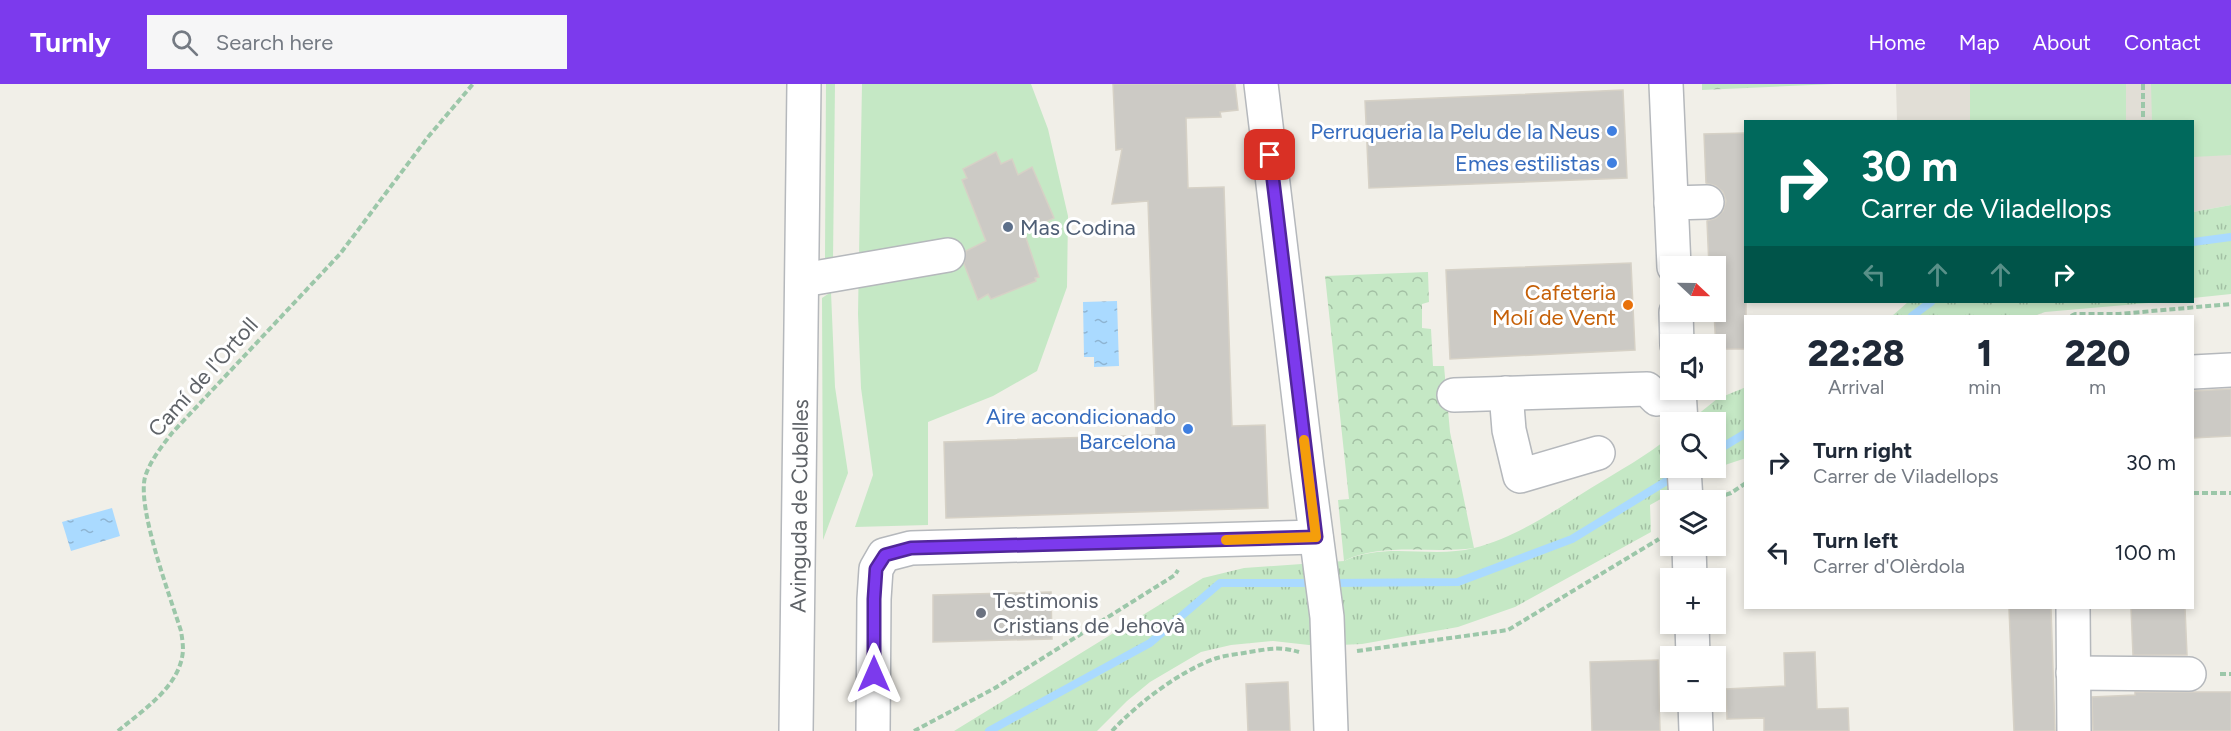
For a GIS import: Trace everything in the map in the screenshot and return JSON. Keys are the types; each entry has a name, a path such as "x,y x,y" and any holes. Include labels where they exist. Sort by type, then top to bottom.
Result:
{"street":[{"name":"Avinguda de Cubelles","path":"796,731 804,84"},
{"path":"1261,84 1318,549 1328,650 1331,731"},
{"path":"1666,84 1673,256"},
{"path":"1671,203 1707,202"},
{"path":"802,280 948,255"},
{"path":"2194,372 2231,370"},
{"path":"1454,395 1647,389 1657,399 1679,404"},
{"path":"1506,393 1509,430 1520,476 1598,453"},
{"path":"873,731 876,569 885,555 911,548 1318,549"},
{"path":"2073,609 2074,731"},
{"path":"2073,673 2189,674"},
{"path":"1695,712 1696,731"}],"path":[{"name":"Camí de l'Ortoll","path":"118,731 169,685 179,669 183,650 181,631 147,518 143,496 146,476 156,455 172,433 340,254 428,137 473,84"},
{"path":"2143,84 2143,120"},
{"path":"2073,315 2119,314 2231,304"},
{"path":"1726,495 1744,484"},
{"path":"2194,493 2231,493"},
{"path":"1112,731 1165,686 1219,657 1282,647 1328,650 1508,630 1660,549"},
{"path":"914,731 995,688 1155,588 1175,575 1181,564"}],"shaded area":[{"path":"1896,84 2231,84 2231,205 2194,212 2194,120 1897,120"}],"green space":[{"path":"826,84 835,84 833,261 825,258"},
{"path":"862,84 1031,84 1048,129 1068,216 1067,287 1037,371 993,396 928,422 928,525 855,527 873,475 861,388 858,314"},
{"path":"1702,84 1834,84 1702,90"},
{"path":"1970,84 2126,84 2126,120 1970,120"},
{"path":"2151,84 2231,84 2231,155 2194,157 2194,120 2152,120"},
{"path":"2231,205 2231,294 2194,298 2194,212"},
{"path":"1428,272 1429,302 1422,304 1422,328 1431,329 1433,366 1444,366 1450,432 1474,548 1391,550 1359,555 1344,561 1338,500 1349,499 1325,276"},
{"path":"831,292 835,387 848,473 823,540 822,298"},
{"path":"1907,303 2148,303 2045,312 2037,315 1893,315"},
{"path":"1744,388 1744,459 1726,465 1726,412 1701,412 1716,400 1726,400 1726,395"},
{"path":"1660,444 1660,478 1698,478 1677,490 1660,490 1660,499 1650,505 1651,532 1515,607 1458,627 1362,644 1318,646 1273,641 1231,645 1201,652 1150,682 1097,731 954,731 1203,578 1244,568 1344,561 1376,552 1441,552 1474,548 1520,530"}],"water":[{"path":"1117,301 1119,366 1094,367 1094,357 1084,357 1083,302"},
{"path":"112,508 120,536 71,551 62,522"}],"building":[{"path":"1113,84 1235,84 1238,110 1220,112 1221,117 1186,118 1188,188 1224,187 1232,426 1265,425 1268,508 946,518 944,442 1156,435 1148,201 1112,204 1122,149 1116,150"},
{"path":"1623,90 1627,178 1369,188 1365,101"},
{"path":"1744,133 1744,303 1746,303 1746,315 1744,315 1744,349 1726,349 1726,334 1715,334 1715,322 1726,322 1726,256 1709,256 1707,221 1716,218 1723,211 1726,201 1723,192 1716,186 1706,183 1704,134"},
{"name":"Mas Codina","path":"996,152 1001,164 1012,159 1018,175 1032,167 1054,218 1024,232 1039,277 1035,278 1036,281 991,299 988,294 978,300 964,264 966,251 986,241 962,180 967,178 963,169"},
{"path":"1631,263 1635,350 1450,359 1446,270"},
{"path":"2231,389 2231,436 2194,438 2194,391"},
{"name":"Testimonis Cristians de Jehovà","path":"1051,592 1052,639 933,642 933,595"},
{"path":"2009,609 2051,609 2055,731 2014,731"},
{"path":"2131,609 2185,609 2187,655 2133,655"},
{"path":"1815,652 1817,709 1848,708 1849,731 1764,731 1764,718 1727,719 1726,689 1785,686 1784,653"},
{"path":"1658,660 1660,731 1592,731 1590,662"},
{"path":"1288,682 1290,731 1248,731 1246,684"},
{"path":"2135,692 2231,692 2231,731 2093,731 2092,697 2135,695"}],"waterway":[{"path":"2194,242 2231,237"},
{"path":"1913,315 1930,303"},
{"path":"1726,445 1744,434"},
{"path":"1330,583 1458,582 1572,539 1671,478"},
{"path":"989,731 1150,643 1220,583 1317,583"}],"slow traffic":[{"path":"1226,540 1316,537 1304,440"}],"place":[{"name":"Perruqueria la Pelu de la Neus","path":"1612,131"},
{"name":"Emes estilistas","path":"1612,163"},
{"name":"Mas Codina","path":"1008,227"},
{"name":"Cafeteria Molí de Vent","path":"1628,305"},
{"name":"Aire acondicionado Barcelona","path":"1188,429"},
{"name":"Testimonis Cristians de Jehovà","path":"981,613"}],"route":[{"path":"874,674 876,569 885,555 911,548 1316,537 1270,155"}]}
